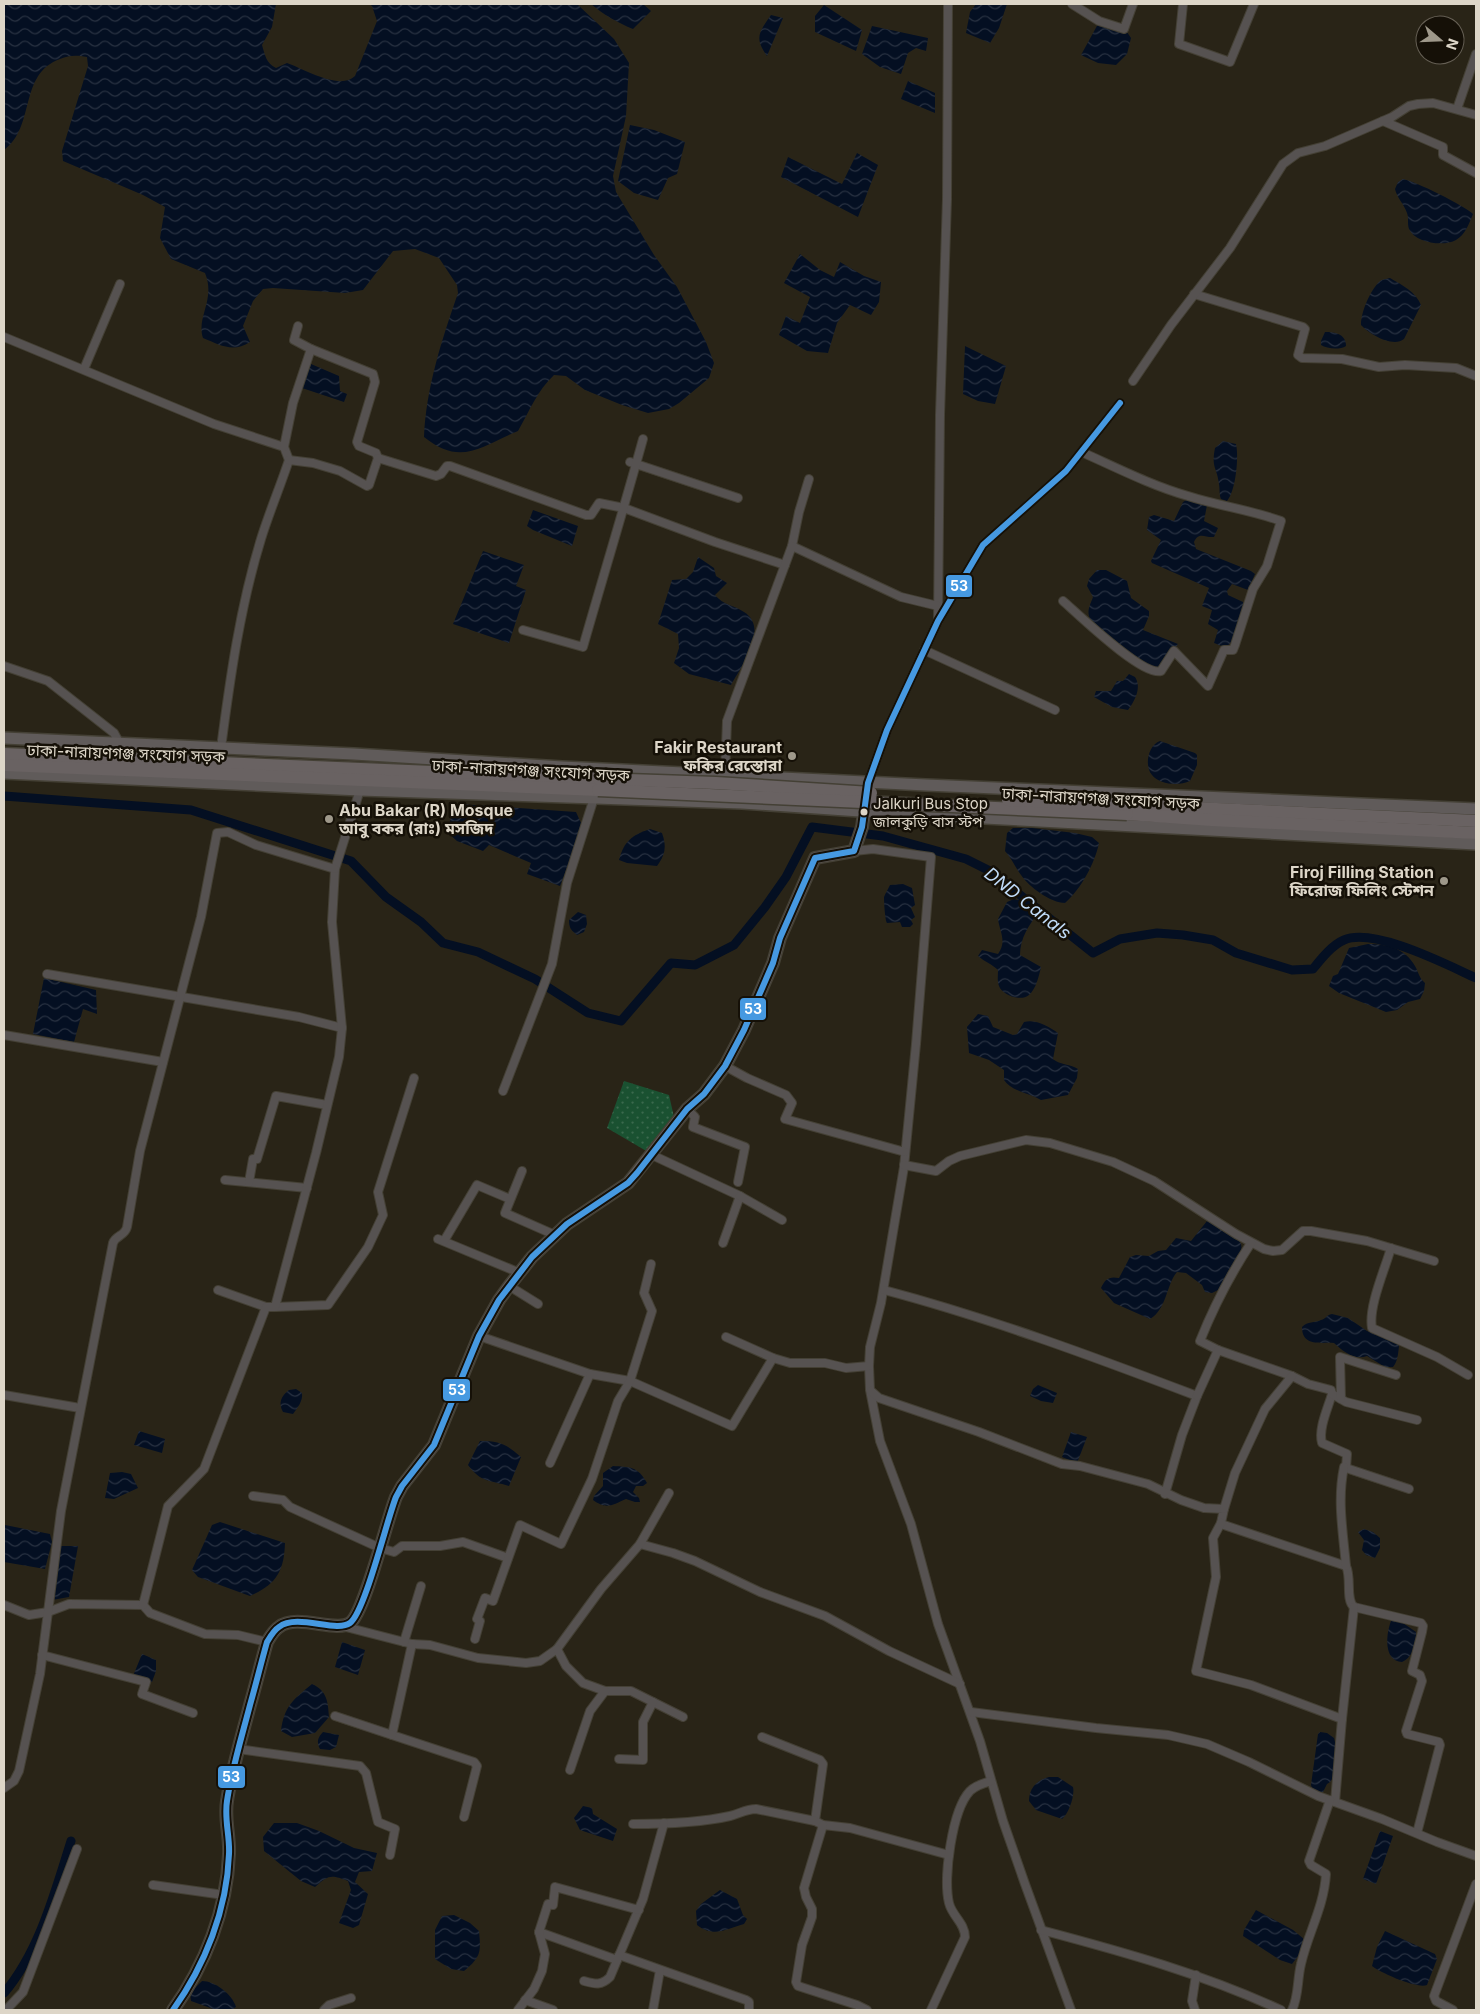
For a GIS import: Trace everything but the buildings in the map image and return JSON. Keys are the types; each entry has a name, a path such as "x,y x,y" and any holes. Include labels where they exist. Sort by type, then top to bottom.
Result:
{"main road":[{"name":"ঢাকা-নারায়ণগঞ্জ সংযোগ সড়ক","path":"4,754 120,758 561,782 597,789 1163,811 1389,834 1476,833"},
{"name":"ঢাকা-নারায়ণগঞ্জ সংযোগ সড়ক","path":"4,764 561,782"},
{"name":"ঢাকা-নারায়ণগঞ্জ সংযোগ সড়ক","path":"1163,811 1384,811 1476,821"}],"street":[{"path":"938,621 940,425 947,199 948,4"},
{"path":"1072,4 1098,22 1124,29 1132,4"},
{"path":"1183,4 1178,44 1230,62 1254,4"},
{"path":"1457,109 1476,54"},
{"path":"1133,381 1194,294 1230,248 1283,164 1298,153 1325,146 1383,121 1409,106 1433,103 1476,115"},
{"path":"1383,121 1444,146 1444,155 1476,173"},
{"path":"84,369 120,284"},
{"path":"1194,294 1303,326 1305,329 1298,355 1302,358 1342,359 1379,367 1447,367 1456,368 1476,376"},
{"path":"289,460 313,463 340,470 368,486 378,458 376,453 359,446 357,442 375,382 373,374 311,350 294,340 298,326"},
{"path":"4,336 214,424 284,447"},
{"path":"221,748 230,679 250,582 261,540 289,460 284,447 292,403 311,350"},
{"path":"855,847 862,827 868,782 887,730 938,621 983,545 1066,470 1120,403"},
{"path":"524,630 583,647 614,536 624,508 634,463 643,438"},
{"path":"1063,601 1119,651 1154,672 1162,671 1174,651 1208,686 1224,650 1233,650 1253,589 1267,566 1281,521 1258,512 1174,492 1086,454"},
{"path":"378,458 436,476 441,474 447,466 450,466 586,516 591,515 599,503 624,508 715,542 785,565"},
{"path":"634,463 738,498"},
{"path":"725,775 727,721 792,546 799,512 809,479"},
{"path":"792,546 901,597 938,606"},
{"path":"924,650 1055,710"},
{"path":"4,666 48,681 114,733 120,744 120,758"},
{"path":"4,738 354,754 561,782"},
{"path":"4,772 360,790 725,775 868,782 1163,811"},
{"path":"503,1091 552,964 567,883 597,789 742,803 865,811 1163,811"},
{"path":"275,1307 328,1105 338,1057 342,1028 332,922 336,869 342,843 360,790"},
{"path":"1384,811 1476,809"},
{"path":"4,1788 14,1781 19,1771 42,1656 61,1511 114,1238 125,1233 128,1226 140,1151 201,916 217,833 228,832 256,845 336,869"},
{"path":"1389,834 1476,844"},
{"path":"340,1626 350,1624 354,1618 380,1548 396,1497 402,1486 434,1445 479,1336 498,1300 532,1257 567,1224 628,1182 652,1155 687,1109 704,1094 725,1066 744,1030 773,963 780,938 815,858 855,847 932,857 904,1165 884,1290 870,1348 868,1366 870,1390 880,1441 911,1524 938,1624 971,1712 991,1781 1041,1930 1071,2010"},
{"path":"47,974 299,1017 342,1028"},
{"path":"4,1035 163,1062"},
{"path":"725,1066 786,1095 792,1103 786,1119 905,1152"},
{"path":"218,1290 266,1307 328,1305 368,1247 383,1215 378,1192 414,1078"},
{"path":"249,1182 253,1159 257,1159 276,1096 328,1105"},
{"path":"687,1109 695,1117 693,1126 745,1147 738,1182"},
{"path":"904,1165 936,1171 960,1156 1026,1140 1050,1143 1113,1162 1154,1181 1251,1243 1273,1251 1282,1250 1303,1231 1311,1231 1391,1248 1434,1261"},
{"path":"652,1155 740,1196 782,1220"},
{"path":"522,1171 505,1213 555,1235"},
{"path":"225,1180 307,1188"},
{"path":"510,1199 477,1185 441,1240 520,1273"},
{"path":"723,1243 740,1196"},
{"path":"1251,1243 1230,1276 1200,1341 1218,1350 1292,1376 1308,1384 1332,1390 1332,1394 1346,1402 1417,1420"},
{"path":"1391,1248 1374,1303 1371,1321 1372,1328 1437,1357 1468,1375"},
{"path":"474,1639 480,1621 477,1619 485,1598 493,1601 520,1525 561,1544 592,1479 618,1402 630,1381 652,1311 644,1292 651,1264"},
{"path":"509,1286 538,1304"},
{"path":"884,1290 955,1310 1197,1396"},
{"path":"143,1605 168,1506 204,1469 266,1307"},
{"path":"479,1336 590,1374 630,1381 732,1426 773,1358"},
{"path":"726,1337 773,1358 790,1363 825,1363 846,1368 868,1366"},
{"path":"1165,1494 1182,1435 1218,1350"},
{"path":"1341,1399 1340,1357 1396,1375"},
{"path":"550,1463 590,1374"},
{"path":"1292,1376 1265,1409 1235,1473 1221,1523 1214,1538 1216,1577 1196,1671 1250,1685 1342,1720"},
{"path":"870,1390 878,1398 979,1432 1062,1464 1080,1466 1110,1475 1119,1475 1148,1484 1165,1494 1204,1508 1224,1509"},
{"path":"1292,2010 1296,2000 1301,1965 1314,1929 1324,1890 1326,1874 1311,1865 1309,1861 1332,1801 1354,1607 1349,1600 1349,1574 1346,1566 1340,1506 1341,1481 1348,1459 1347,1454 1322,1443 1320,1438 1332,1394"},
{"path":"4,1395 80,1408"},
{"path":"1344,1467 1409,1489"},
{"path":"173,2010 202,1961 220,1916 229,1856 226,1808 238,1749 267,1642 277,1628 284,1624 305,1622 340,1626 478,1658 526,1663 540,1661 557,1649 601,1589 640,1544 669,1493"},
{"path":"253,1496 283,1500 290,1506 380,1548 394,1552 402,1546 440,1546 463,1542 508,1558"},
{"path":"1221,1523 1346,1566"},
{"path":"640,1544 680,1556 778,1600 825,1616 889,1651 960,1684"},
{"path":"392,1735 408,1643 421,1586"},
{"path":"4,1605 29,1615 48,1612 69,1604 143,1605 150,1613 205,1634 238,1635 267,1642"},
{"path":"1354,1607 1403,1618 1421,1623 1423,1626 1412,1666 1412,1671 1420,1676 1422,1681 1406,1731 1407,1734 1439,1742 1440,1745 1417,1833"},
{"path":"557,1649 566,1666 583,1683 605,1691 631,1691 683,1717"},
{"path":"42,1656 146,1682 142,1694 193,1713"},
{"path":"570,1770 590,1711 605,1691"},
{"path":"619,1759 643,1760 642,1722 653,1702"},
{"path":"971,1712 1096,1728 1168,1734 1193,1740 1234,1755 1305,1790 1476,1856"},
{"path":"335,1716 474,1762 477,1766 464,1817"},
{"path":"762,1737 820,1760 824,1764 815,1821"},
{"path":"238,1749 360,1766 366,1773 378,1822 395,1829 390,1855"},
{"path":"931,2010 964,1937 964,1928 950,1905 947,1889 949,1855 954,1827 970,1791 980,1784 991,1781"},
{"path":"633,1824 664,1823 730,1816 748,1809 756,1809 815,1821 823,1825 850,1828 949,1855"},
{"path":"584,1981 598,1984 604,1983 610,1976 639,1910 653,1871 664,1823"},
{"path":"823,1825 804,1888 812,1909 812,1917 802,1945 796,1982 798,1986 857,2004 867,2010"},
{"path":"6,2010 23,1992 77,1848"},
{"path":"1452,2010 1436,2001 1434,1996 1476,1884"},
{"path":"153,1885 224,1895"},
{"path":"518,2010 534,1989 542,1970 545,1954 539,1932 548,1904 553,1905 555,1887 639,1910"},
{"path":"1041,1930 1104,1946 1196,1975 1281,2010"},
{"path":"539,1932 660,1970 746,2000 749,2002 750,2010"},
{"path":"653,2010 660,1970"},
{"path":"1195,2010 1192,2001 1196,1975"},
{"path":"324,2010 329,2005 351,1998"},
{"path":"525,2000 553,2010"}],"green space":[{"path":"624,1081 669,1095 674,1117 648,1152 607,1128"}],"water":[{"path":"4,4 276,4 272,27 262,45 270,64 276,68 287,63 322,77 340,81 348,80 355,76 377,21 372,6 369,4 577,4 614,39 629,63 626,116 613,176 616,192 654,255 677,287 706,342 714,363 709,378 669,409 648,413 585,390 566,376 554,375 538,394 518,431 471,451 449,451 437,446 424,437 425,419 431,382 458,293 457,285 439,258 415,249 393,251 363,290 345,293 263,289 253,301 243,326 250,342 244,345 227,347 203,338 202,323 207,300 208,283 205,273 171,259 160,238 165,207 143,195 63,161 62,151 88,66 87,57 76,56 60,59 47,66 38,76 32,88 20,128 14,140 4,150"},
{"path":"591,4 643,4 651,11 633,29 611,18"},
{"path":"976,4 1007,4 999,28 990,43 966,33 970,12"},
{"path":"824,5 862,30 856,51 815,32 815,16"},
{"path":"771,15 783,18 767,56 759,40 763,26"},
{"path":"1098,24 1125,29 1131,38 1127,54 1116,65 1098,63 1081,55"},
{"path":"872,26 928,38 926,51 916,48 908,53 901,74 880,67 862,54"},
{"path":"908,81 935,93 935,113 901,99"},
{"path":"630,125 654,130 685,142 677,174 668,178 658,200 634,193 618,181"},
{"path":"857,153 878,165 858,217 781,177 788,157 842,184"},
{"path":"1403,179 1440,194 1473,214 1462,235 1451,242 1437,243 1417,238 1412,234 1408,227 1407,213 1395,189 1398,182"},
{"path":"800,254 820,270 834,277 840,262 864,276 881,282 879,302 871,315 850,305 837,323 828,353 807,351 779,335 786,316 800,323 810,297 784,283"},
{"path":"1390,278 1404,286 1419,300 1421,305 1404,339 1394,342 1381,339 1361,325 1364,308 1372,291 1380,281"},
{"path":"1325,332 1336,333 1342,336 1346,346 1334,348 1321,345"},
{"path":"965,346 1006,366 995,404 978,401 963,394"},
{"path":"311,364 339,376 340,391 347,394 344,402 302,388"},
{"path":"1223,441 1236,444 1237,449 1235,482 1227,501 1220,497 1214,460 1215,448"},
{"path":"1188,499 1207,505 1204,521 1218,528 1214,537 1198,537 1194,542 1196,549 1255,574 1248,590 1232,584 1227,591 1228,595 1243,602 1245,605 1235,635 1226,646 1214,643 1218,630 1208,624 1212,610 1202,606 1209,588 1151,561 1161,540 1147,530 1149,517 1154,515 1174,521 1183,502"},
{"path":"533,510 578,526 572,546 527,526"},
{"path":"483,551 524,565 516,586 526,590 509,643 453,624"},
{"path":"698,557 714,568 716,576 727,583 715,595 721,601 744,612 751,619 754,628 751,648 731,685 689,674 674,663 679,648 678,634 658,624 672,580 686,579 693,572"},
{"path":"1097,570 1106,570 1127,581 1131,598 1149,611 1149,616 1143,630 1178,644 1160,670 1120,648 1109,640 1093,623 1088,611 1093,597 1087,586 1089,579"},
{"path":"1129,674 1135,677 1138,689 1128,710 1112,707 1094,697 1096,691 1111,691 1117,681 1123,681"},
{"path":"1160,741 1197,755 1197,765 1190,781 1181,784 1170,784 1160,781 1152,775 1148,766 1148,756 1156,743"},
{"path":"459,804 576,812 581,823 574,849 560,886 527,874 531,863 489,845 483,851 457,841 447,832 452,814"},
{"path":"1013,828 1032,828 1075,833 1092,837 1099,843 1086,875 1076,891 1065,903 1041,894 1019,872 1005,851 1007,833"},
{"path":"650,829 662,833 665,847 662,858 657,866 627,863 619,860 626,843 634,836"},
{"path":"903,884 912,888 915,905 911,908 915,917 911,920 913,924 910,927 902,927 900,922 887,923 886,918 884,897 890,885"},
{"path":"1014,899 1023,901 1039,912 1023,937 1020,955 1041,967 1034,989 1029,995 1021,998 1004,992 998,984 998,970 978,956 982,950 998,954 1002,945 1002,937 998,919 1007,902"},
{"path":"578,912 586,915 587,924 584,932 577,935 571,929 569,920"},
{"path":"1368,944 1395,948 1411,960 1425,983 1420,999 1408,1002 1397,1010 1386,1012 1339,993 1329,986 1333,976 1338,974 1349,948"},
{"path":"44,978 96,990 97,1014 83,1009 74,1042 33,1034"},
{"path":"978,1014 988,1016 993,1027 1013,1035 1017,1034 1024,1022 1028,1021 1042,1024 1058,1033 1053,1059 1078,1069 1077,1078 1068,1095 1041,1100 1021,1092 1007,1084 1004,1080 1004,1070 989,1060 969,1053 967,1027"},
{"path":"1207,1221 1231,1234 1241,1244 1240,1255 1218,1290 1212,1293 1205,1292 1202,1285 1186,1273 1177,1272 1173,1277 1160,1309 1150,1319 1114,1303 1101,1288 1108,1279 1113,1277 1119,1278 1130,1257 1136,1255 1149,1256 1158,1251 1166,1250 1176,1238 1191,1241"},
{"path":"1332,1314 1348,1318 1367,1331 1397,1343 1399,1346 1398,1355 1393,1367 1385,1367 1367,1356 1353,1356 1334,1343 1318,1343 1305,1338 1302,1327 1304,1325"},
{"path":"1038,1385 1057,1393 1053,1403 1041,1401 1030,1396 1033,1389"},
{"path":"296,1389 302,1393 300,1404 293,1414 283,1412 281,1406 282,1397 289,1390"},
{"path":"139,1431 165,1439 162,1453 134,1445"},
{"path":"1071,1432 1087,1437 1077,1463 1062,1457"},
{"path":"480,1441 502,1444 521,1457 509,1486 482,1478 468,1465"},
{"path":"613,1466 633,1468 644,1477 647,1483 643,1486 636,1486 633,1492 640,1502 626,1499 606,1506 593,1500 594,1496 603,1486 603,1473"},
{"path":"122,1472 131,1474 138,1488 114,1499 105,1498 110,1473"},
{"path":"220,1522 285,1543 283,1562 277,1576 266,1587 250,1596 198,1577 192,1570 212,1525"},
{"path":"5,1525 50,1534 52,1542 45,1569 4,1562"},
{"path":"1364,1529 1373,1532 1380,1538 1380,1548 1375,1558 1366,1555 1362,1550 1364,1540 1358,1532"},
{"path":"60,1546 78,1546 69,1597 52,1600"},
{"path":"1393,1620 1403,1623 1416,1632 1413,1650 1409,1657 1402,1662 1392,1657 1389,1652 1387,1639 1389,1626"},
{"path":"342,1642 365,1650 358,1675 335,1667"},
{"path":"142,1654 156,1660 156,1671 152,1682 133,1676"},
{"path":"312,1684 324,1693 329,1717 315,1733 292,1737 281,1731 282,1722 287,1709"},
{"path":"323,1732 339,1735 336,1747 330,1750 320,1749 318,1740"},
{"path":"1320,1732 1327,1733 1334,1738 1336,1756 1334,1776 1323,1792 1317,1792 1311,1785 1318,1734"},
{"path":"1049,1777 1058,1777 1073,1787 1071,1804 1062,1819 1036,1810 1029,1801 1030,1792 1034,1785"},
{"path":"583,1806 592,1808 593,1814 617,1829 613,1841 580,1830 574,1818"},
{"path":"274,1823 297,1823 319,1831 354,1848 377,1853 372,1871 359,1872 355,1882 368,1894 359,1925 353,1928 339,1923 351,1890 348,1881 338,1877 330,1877 315,1887 301,1881 264,1851 263,1837"},
{"path":"1380,1831 1393,1836 1376,1884 1363,1879"},
{"path":"720,1890 737,1899 743,1915 747,1919 744,1924 726,1930 715,1932 703,1929 697,1925 696,1911 701,1904"},
{"path":"1256,1910 1293,1930 1304,1939 1299,1955 1292,1964 1280,1960 1243,1936 1244,1930"},
{"path":"454,1915 470,1923 479,1931 479,1954 474,1962 464,1971 451,1969 435,1959 435,1930 442,1916"},
{"path":"1385,1931 1435,1954 1437,1959 1427,1985 1422,1986 1408,1983 1372,1966 1377,1947"},
{"path":"202,1981 212,1983 222,1989 231,1997 236,2007 232,2010 216,2010 191,2001 190,1993"}],"waterway":[{"name":"DND Canals","path":"4,796 191,810 351,861 386,897 421,922 443,943 478,952 535,979 588,1013 621,1021 671,963 695,965 734,945 765,907 786,877 812,827 883,836 966,859 990,871 1093,953 1120,939 1157,933 1213,940 1236,953 1292,970 1313,969 1335,945 1344,940 1357,937 1391,943 1410,949 1476,978"},
{"path":"4,1993 27,1959 45,1921 71,1841"}],"transit line":[{"name":"53","path":"173,2010 195,1975 219,1916 227,1875 229,1847 226,1808 229,1789 237,1752 267,1642 275,1630 287,1623 306,1622 336,1626 350,1623 356,1615 369,1584 396,1497 402,1486 434,1445 479,1336 499,1300 532,1257 567,1224 628,1183 687,1109 704,1094 725,1066 744,1030 773,963 780,938 815,858 854,851 862,827 868,783 887,730 938,621 983,545 1066,471 1120,403"}],"place":[{"name":"Fakir Restaurant ফকির রেস্তোরা","path":"792,756"},
{"name":"Jalkuri Bus Stop জালকুড়ি বাস স্টপ","path":"864,812"},
{"name":"Abu Bakar (R) Mosque আবু বকর (রাঃ) মসজিদ","path":"329,819"},
{"name":"Firoj Filling Station ফিরোজ ফিলিং স্টেশন","path":"1444,881"}]}
